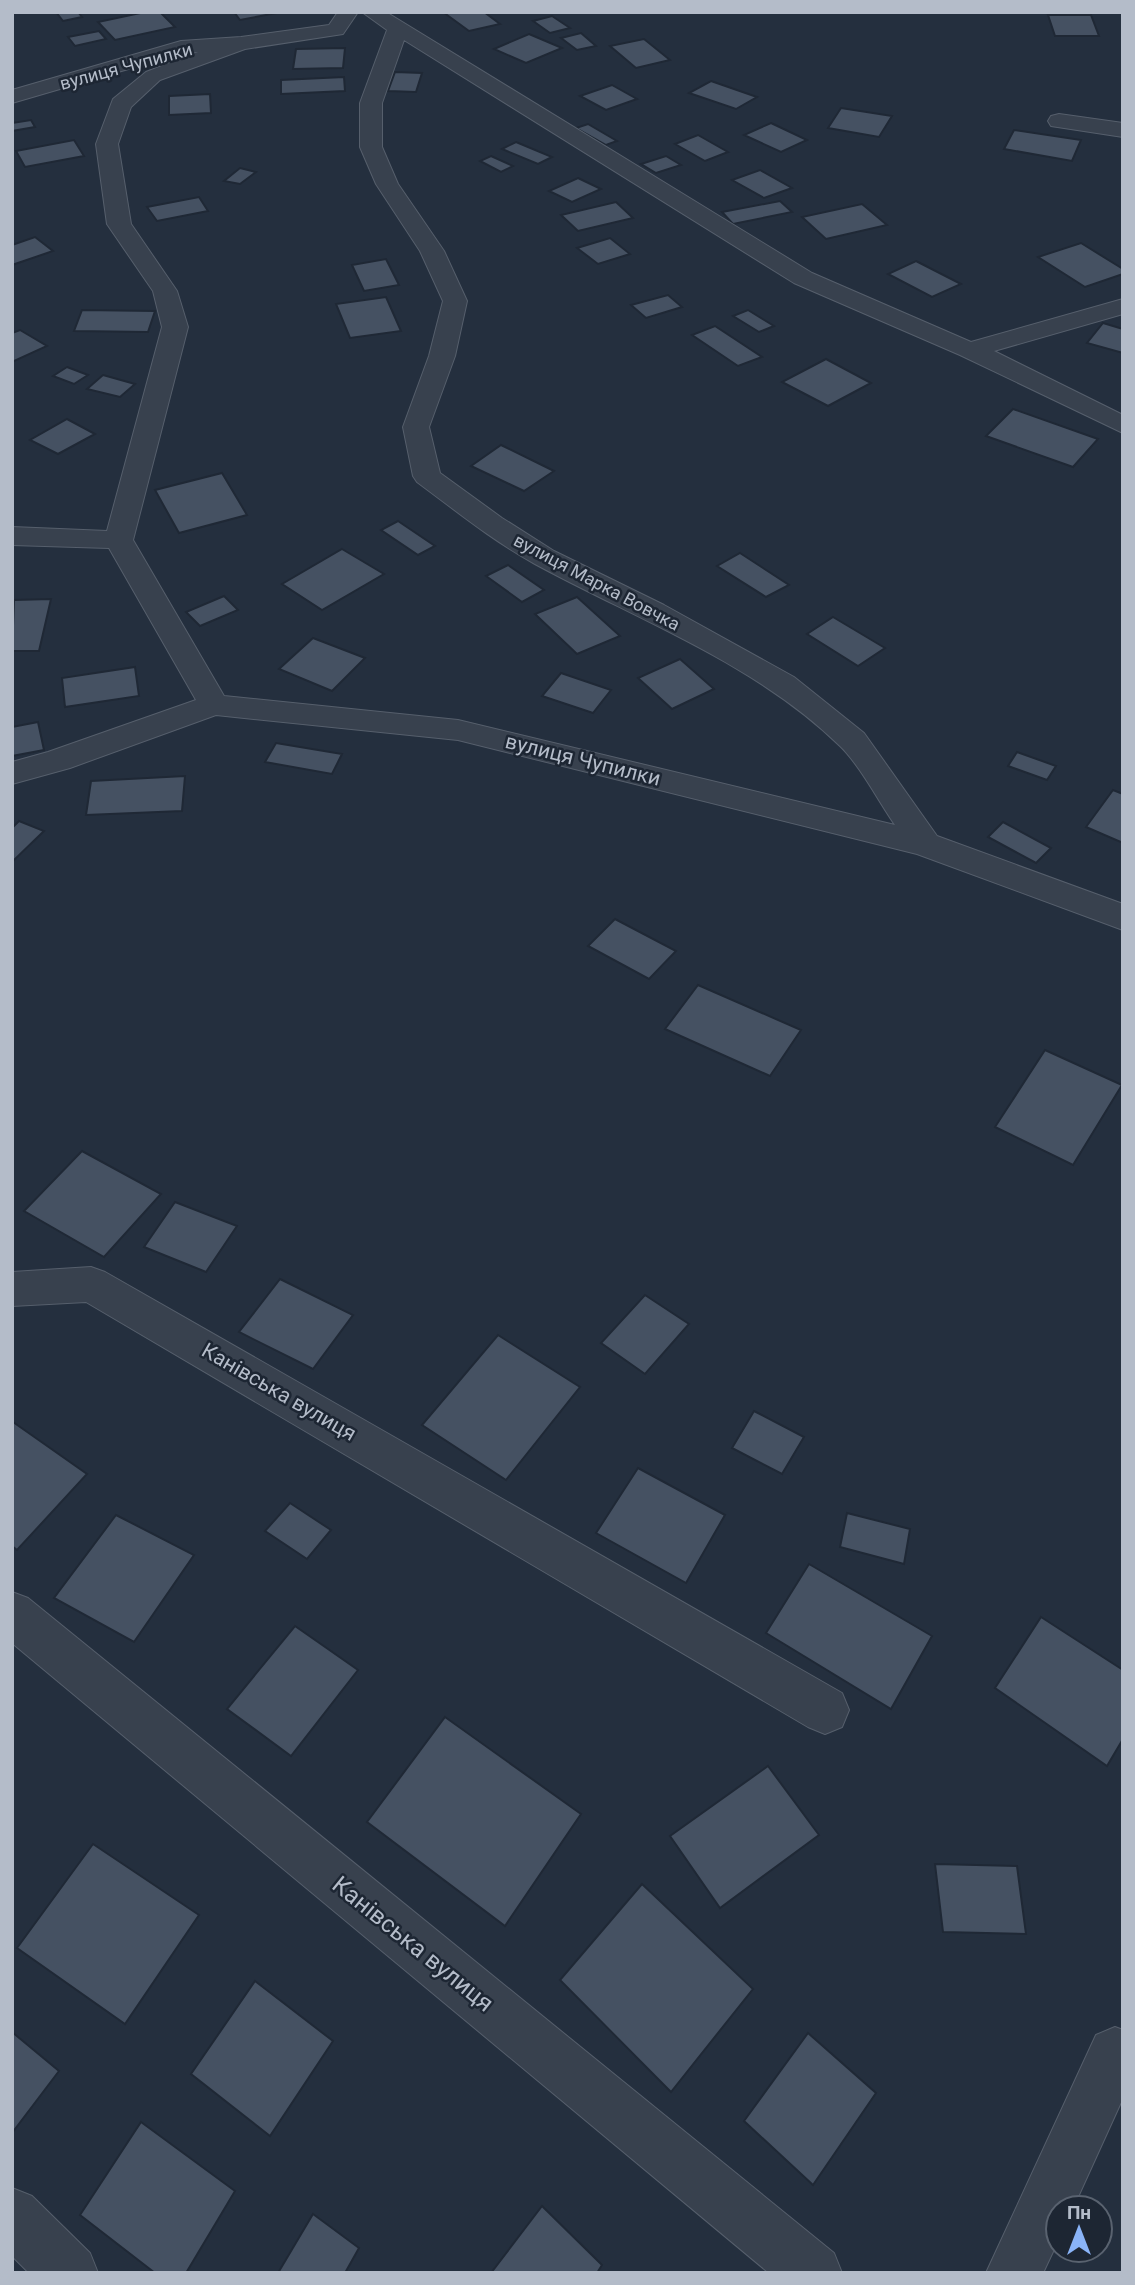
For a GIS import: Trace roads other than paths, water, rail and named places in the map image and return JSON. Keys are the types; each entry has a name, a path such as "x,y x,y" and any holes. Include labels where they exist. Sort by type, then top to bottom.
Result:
{"street":[{"name":"вулиця Чупилки","path":"12,97 181,47 241,43 336,30 348,12"},
{"path":"372,12 397,30 803,278 969,350 1123,425"},
{"name":"вулиця Марка Вовчка","path":"397,30 371,103 371,147 387,184 432,251 455,302 442,356 416,428 428,476 492,524 544,557 653,611 783,684 853,740 925,844"},
{"name":"вулиця Чупилки","path":"119,541 175,327 165,291 119,224 107,144 121,104 153,76 241,43"},
{"path":"1059,121 1123,130"},
{"path":"969,350 1123,306"},
{"path":"969,350 1004,355 1123,409"},
{"path":"12,536 119,541 214,705 59,760 12,773"},
{"name":"вулиця Чупилки","path":"214,705 458,730 925,844 1123,918"},
{"name":"Канівська вулиця","path":"12,1289 91,1284 825,1710"},
{"name":"Канівська вулиця","path":"12,1614 814,2273"},
{"path":"1014,2273 1115,2054"},
{"path":"12,2217 70,2273"}]}
